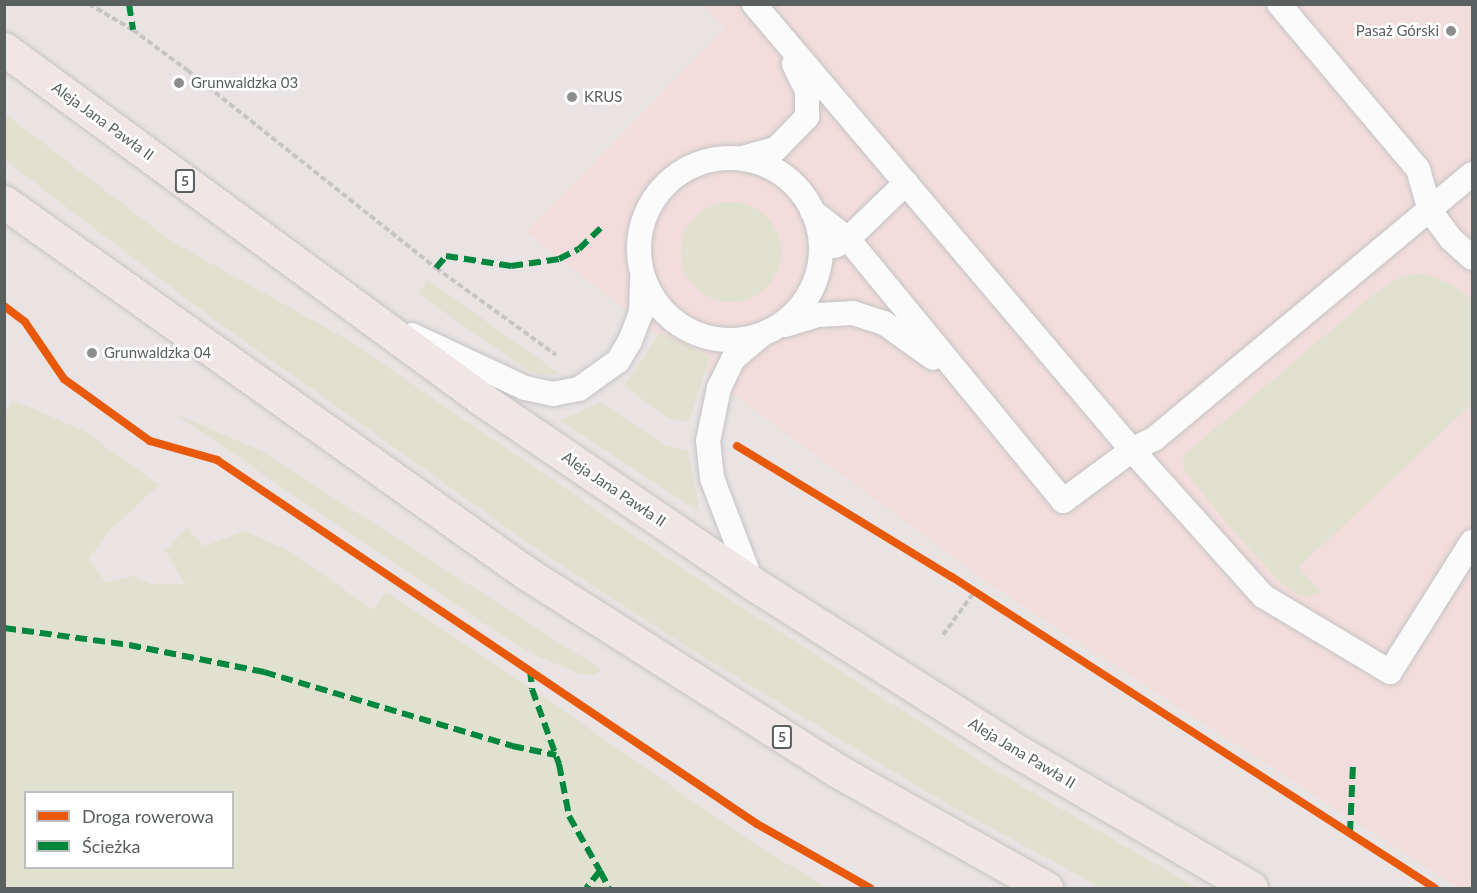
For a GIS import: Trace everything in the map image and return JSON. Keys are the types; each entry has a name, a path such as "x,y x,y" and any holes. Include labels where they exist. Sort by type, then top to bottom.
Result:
{"main road":[{"name":"Aleja Jana Pawła II","path":"4,49 483,400 752,583 1010,747 1251,888"},
{"name":"5","path":"4,202 526,573 836,770 1046,888"}],"lane":[{"path":"754,4 1132,450 1263,596 1390,672 1473,542"},
{"path":"1279,4 1418,169 1430,211 1451,239 1473,258"},
{"path":"366,314 525,388 553,394 579,389 618,362 641,313 642,276 638,246 644,216 659,190 692,167 710,160 741,158 776,149 807,117 807,91 778,32"},
{"path":"741,158 770,167 795,185 812,211 821,240 811,293 797,312 733,360 719,388 708,441 712,478 752,583"},
{"path":"812,211 848,239 1063,501 1132,450 1154,439 1473,174"},
{"path":"820,254 848,239 906,183"},
{"path":"642,276 656,303 675,324 702,336 730,341 817,315 852,313 884,323 925,350 978,400"}],"path":[{"path":"89,4 133,30 436,268 567,362"},
{"path":"943,635 975,591"}],"shaded area":[{"path":"702,5 1472,5 1472,888 1458,888 997,589 746,404 526,232 725,28"}],"green space":[{"path":"4,113 171,241 346,339 692,575 996,771 1197,888 1102,888 949,805 695,652 541,552 208,315 5,160"},
{"path":"731,202 750,206 766,217 777,233 781,252 777,271 766,287 750,298 731,302 712,298 696,287 685,271 681,252 685,233 696,217 712,206"},
{"path":"1421,273 1451,284 1472,299 1472,404 1299,567 1321,592 1306,597 1299,595 1281,583 1232,530 1184,470 1183,456 1380,289 1400,277"},
{"path":"428,280 560,374 541,375 528,370 418,294"},
{"path":"660,333 710,356 689,422 669,418 624,386"},
{"path":"13,400 84,431 159,485 109,531 89,558 106,583 134,576 151,584 186,584 165,551 187,528 205,546 244,531 285,549 374,610 386,592 532,689 750,841 827,888 5,888 4,415"},
{"path":"600,402 664,445 688,451 700,512 560,421"},
{"path":"173,413 261,451 602,670 594,675 581,674 535,655 493,630"}],"marked path":[{"path":"129,4 133,30"},
{"path":"436,268 446,256 511,266 559,259 579,249 601,228"},
{"path":"4,628 129,645 264,672 512,746 556,755"},
{"path":"530,670 532,689 559,764 569,816 600,871 586,888"},
{"path":"1350,833 1353,764"},
{"path":"600,871 609,888"}],"cycle path":[{"path":"4,306 25,322 64,379 150,441 217,460 757,824 870,888"},
{"path":"737,446 952,577 1435,888"}],"place":[{"name":"Pasaż Górski","path":"1451,31"},
{"name":"Grunwaldzka 03","path":"179,83"},
{"name":"KRUS","path":"572,97"},
{"name":"Grunwaldzka 04","path":"92,353"}]}
